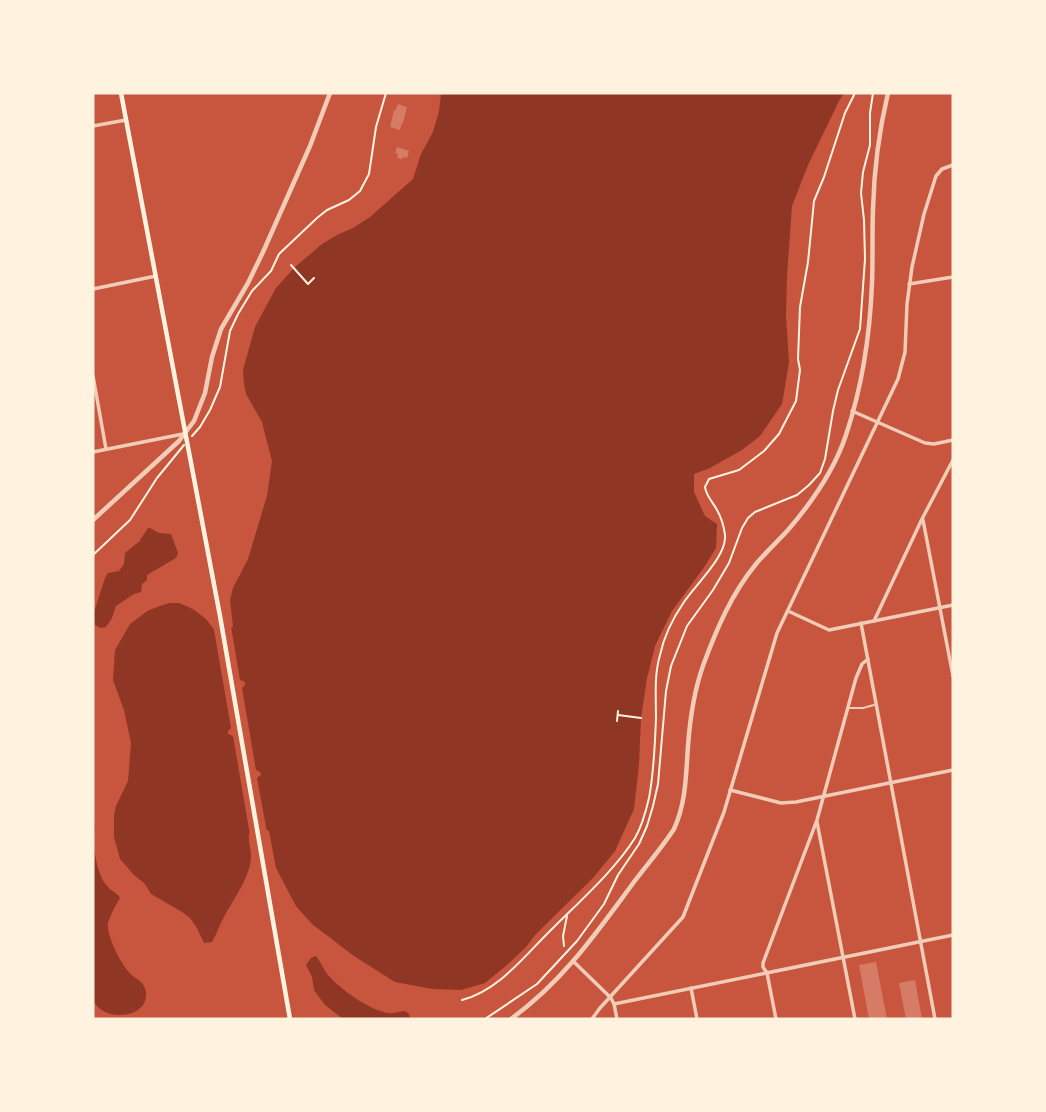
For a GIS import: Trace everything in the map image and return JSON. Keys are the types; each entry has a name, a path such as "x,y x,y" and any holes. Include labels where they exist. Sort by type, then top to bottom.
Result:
{"main road":[{"path":"121,93 220,616 290,1019"}],"street":[{"path":"93,520 186,434 194,421 208,383 220,329 263,252 310,146 330,93"},
{"path":"511,1019 533,1003 574,962 674,829 684,796 690,721 696,688 727,608 755,565 813,500 830,474 846,436 863,363 869,315 874,185 888,93"},
{"path":"93,126 126,120"},
{"path":"592,1019 683,917 724,812 777,633 896,385 903,362 909,284 933,181 940,170 953,165"},
{"path":"93,289 156,276"},
{"path":"909,284 953,276"},
{"path":"93,376 106,449"},
{"path":"852,411 925,443 953,440"},
{"path":"93,452 186,434"},
{"path":"874,621 953,460"},
{"path":"922,519 953,676"},
{"path":"788,611 829,630 953,605"},
{"path":"861,623 935,1019"},
{"path":"776,1019 763,963 817,820 848,708 862,664 868,659"},
{"path":"730,790 781,803 796,802 953,770"},
{"path":"817,820 855,1019"},
{"path":"614,1004 953,934"},
{"path":"574,962 611,998 617,1019"},
{"path":"691,988 697,1019"}],"lane":[{"path":"848,708 863,708 877,703"}],"path":[{"path":"200,427 220,387 230,331 252,291 271,271 278,254 327,210 349,201 360,191 369,174 376,127 386,93"},
{"path":"462,1000 476,996 503,977 568,914 625,850 642,824 654,762 656,676 662,646 685,601 725,545 723,527 716,508 705,491 706,482 713,477 739,470 764,451 779,434 796,401 800,370 800,310 814,201 845,113 855,93"},
{"path":"485,1019 537,984 577,941 604,904 618,875 639,845 650,816 658,784 666,691 671,666 687,626 729,563 748,517 797,495 820,473 838,390 860,329 864,262 861,192 870,145 873,93"},
{"path":"290,265 301,273 308,284 314,278"},
{"path":"292,275 296,271"},
{"path":"93,555 131,520 179,451"},
{"path":"617,721 618,711"},
{"path":"618,715 641,718"},
{"path":"564,946 563,936 568,914"}],"shaded area":[{"path":"441,93 844,93 808,165 792,206 786,316 789,362 782,404 760,436 742,450 694,474 694,492 705,516 717,524 716,548 672,611 655,646 641,718 634,809 615,851 593,878 507,965 485,983 461,990 432,989 395,982 354,956 312,924 296,906 276,868 267,830 249,834 251,856 245,880 212,942 204,943 190,918 151,894 145,884 120,859 114,837 114,815 128,781 131,743 124,710 113,680 115,650 130,624 149,610 169,603 179,603 193,609 206,619 215,631 233,627 230,600 248,559 267,496 272,461 262,422 246,394 244,384 243,370 255,327 276,288 294,268 322,244 370,217 413,179 421,154 433,132"},
{"path":"148,528 171,534 178,553 176,558 147,575 141,592 116,606 106,627 100,628 95,625 93,615 105,578 108,573 119,571 124,564 125,553 141,540"},
{"path":"93,815 98,869 105,884 120,898 108,923 110,936 125,967 143,984 146,992 143,1005 126,1015 105,1012 93,1001"},
{"path":"316,956 328,975 356,998 381,1011 405,1011 410,1019 343,1019 325,1005 314,990 306,965"}],"pier":[{"path":"229,614 240,680 245,682 242,688 256,770 261,775 257,778 268,838 266,833 252,836 251,841 233,736 228,734 231,728 213,624 216,628 229,625"}],"building":[{"path":"398,104 407,107 400,130 390,127"},
{"path":"397,147 409,151 407,158 397,158"},
{"path":"876,962 887,1019 869,1019 859,965"},
{"path":"915,980 922,1019 906,1019 899,983"}]}
